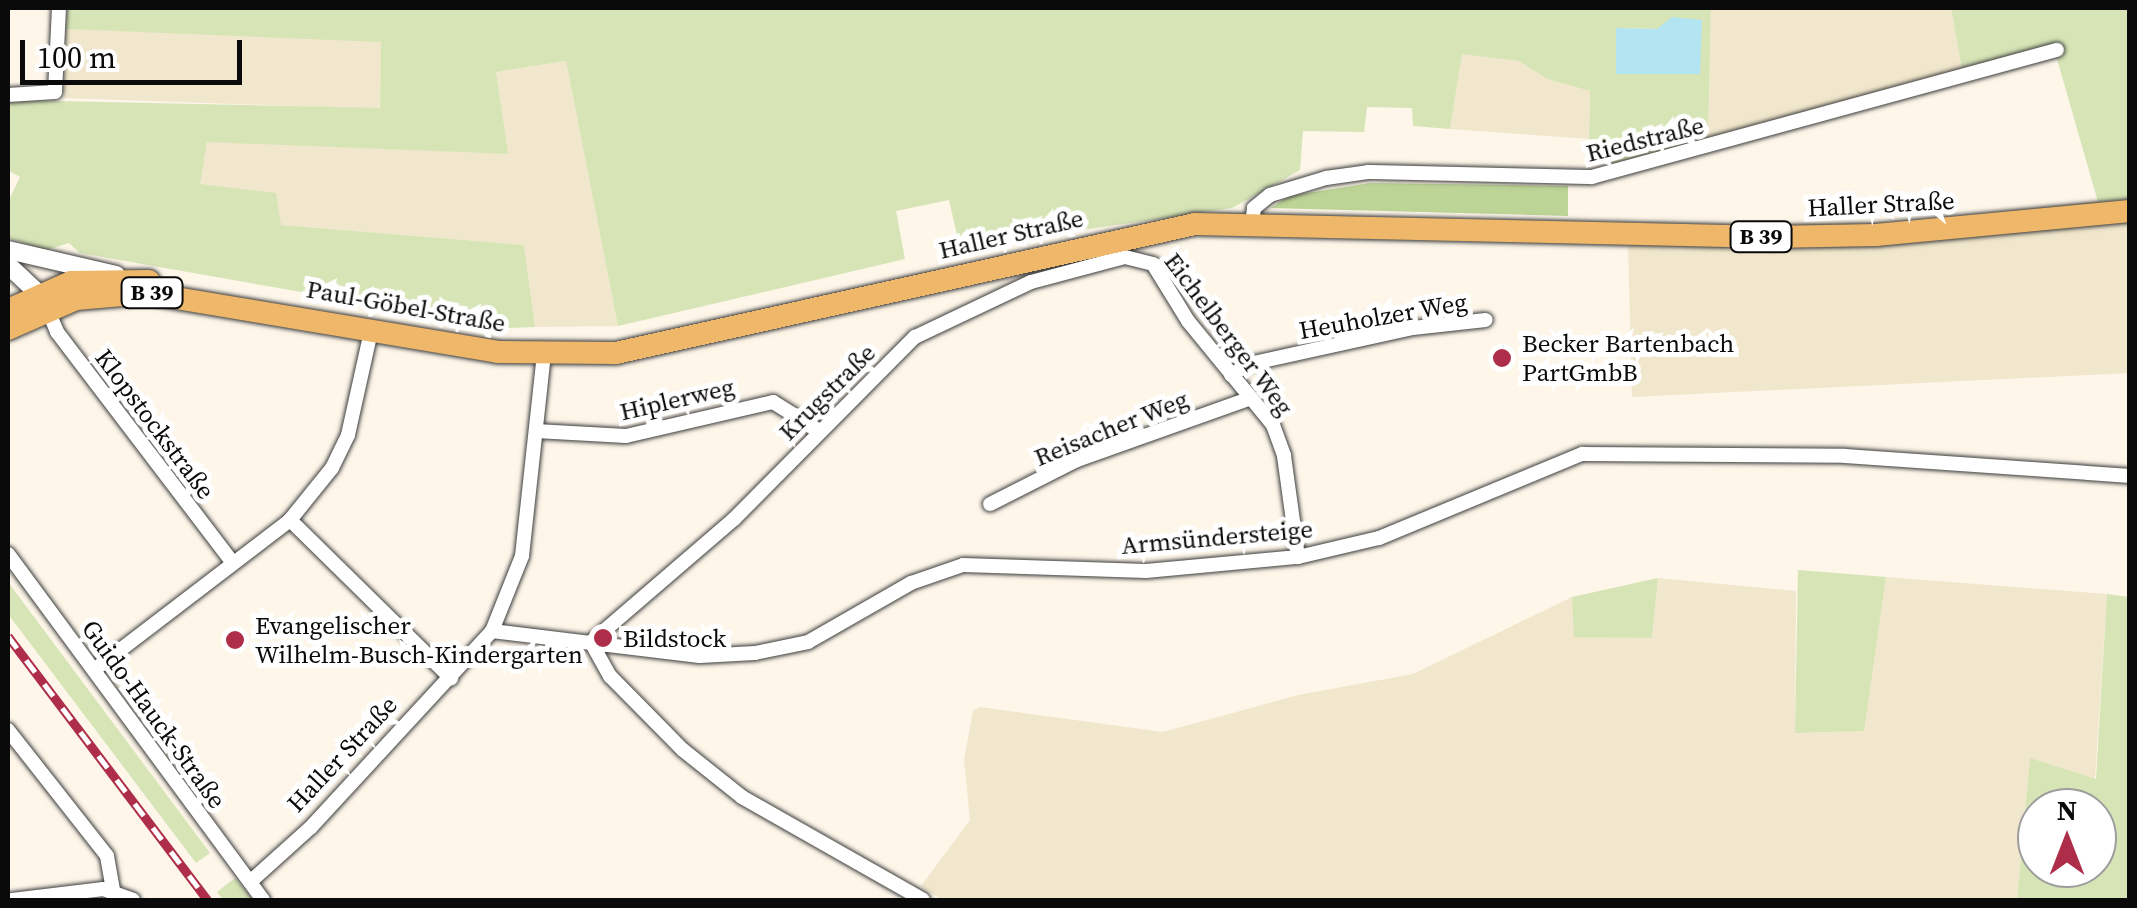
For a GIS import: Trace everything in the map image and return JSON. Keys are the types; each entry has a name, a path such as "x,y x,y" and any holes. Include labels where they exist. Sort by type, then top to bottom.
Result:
{"main road":[{"name":"Haller Straße","path":"544,354 616,353 1139,233 1252,223 1772,238 1876,235 2130,211"},
{"name":"Paul-Göbel-Straße","path":"8,329 71,282 146,280 371,332 544,354"},
{"name":"Paul-Göbel-Straße","path":"8,310 43,301 146,293 258,308"}],"street":[{"path":"8,95 55,92 59,8"},
{"name":"Riedstraße","path":"1252,223 1254,208 1270,195 1326,178 1368,172 1592,177 2057,50"},
{"path":"13,257 146,280"},
{"path":"13,257 43,301"},
{"name":"Eichelberger Weg","path":"1143,258 1273,425 1284,456 1298,557"},
{"name":"Krugstraße","path":"591,642 734,519 818,430 915,337 948,317 1030,282 1143,258"},
{"name":"Klopstockstraße","path":"43,301 57,332 233,563"},
{"name":"Heuholzer Weg","path":"1232,375 1249,364 1413,328 1486,320"},
{"path":"94,670 290,520 332,468 348,435 371,332"},
{"name":"Haller Straße","path":"250,882 312,828 492,631 522,556 544,354"},
{"name":"Reisacher Weg","path":"990,504 1077,460 1252,398"},
{"name":"Hiplerweg","path":"536,431 626,436 773,402 818,430"},
{"name":"Armsündersteige","path":"492,631 540,642 591,642 700,656 772,650 808,642 911,582 963,565 1146,571 1298,557 1379,538 1582,454 1846,456 2130,476"},
{"path":"290,520 452,678"},
{"name":"Guido-Hauck-Straße","path":"8,554 263,900"},
{"path":"591,642 610,676 682,750 742,797 922,900"},
{"path":"8,730 107,856 113,890"},
{"path":"12,900 113,890 133,900"}],"shaded area":[{"path":"1711,8 1951,8 1962,70 1708,138"},
{"path":"66,29 382,40 379,109 64,98"},
{"path":"1462,53 1519,61 1547,79 1590,91 1589,139 1450,129"},
{"path":"566,61 618,326 535,327 524,245 280,225 199,184 207,141 507,154 496,72"},
{"path":"2129,198 2129,373 1632,397 1628,246 1739,224 1904,222"},
{"path":"1886,577 2107,594 2095,779 2030,759 2027,788 2017,788 2017,900 942,900 921,886 970,820 964,760 973,711 980,707 1163,732 1298,695 1413,674 1572,597 1575,636 1652,638 1658,578 1796,591 1795,733 1863,731"}],"green space":[{"path":"67,8 1711,8 1708,138 1606,170 1606,141 1589,139 1590,91 1547,79 1519,61 1462,54 1450,129 1413,126 1412,108 1367,107 1364,132 1303,131 1300,170 1232,208 960,248 949,200 896,211 905,259 618,326 566,61 496,72 508,154 207,142 200,184 276,193 281,225 524,245 535,327 506,328 80,253 69,243 47,250 8,238 8,202 20,177 8,170 8,100 380,108 381,42 66,29","holes":["1616,28 1657,29 1617,73"]},
{"path":"1951,8 2129,8 2129,198 2098,202 2053,45 1962,70"},
{"path":"1370,183 1568,186 1568,216 1271,208 1289,196"},
{"path":"1798,570 1886,577 1864,731 1795,733"},
{"path":"1658,578 1652,638 1574,637 1572,597"},
{"path":"8,582 210,853 196,863 8,614"},
{"path":"2107,594 2129,597 2129,900 2017,900 2018,888 2117,888 2117,788 2027,788 2030,758 2096,779"},
{"path":"235,878 253,900 223,900 217,892"}],"water":[{"path":"1672,17 1702,20 1700,74 1616,74 1616,28 1657,29"}],"railway":[{"path":"8,636 208,900"}],"place":[{"name":"Becker Bartenbach PartGmbB","path":"1502,358"},
{"name":"Bildstock","path":"603,638"},
{"name":"Evangelischer Wilhelm-Busch-Kindergarten","path":"235,640"}]}
